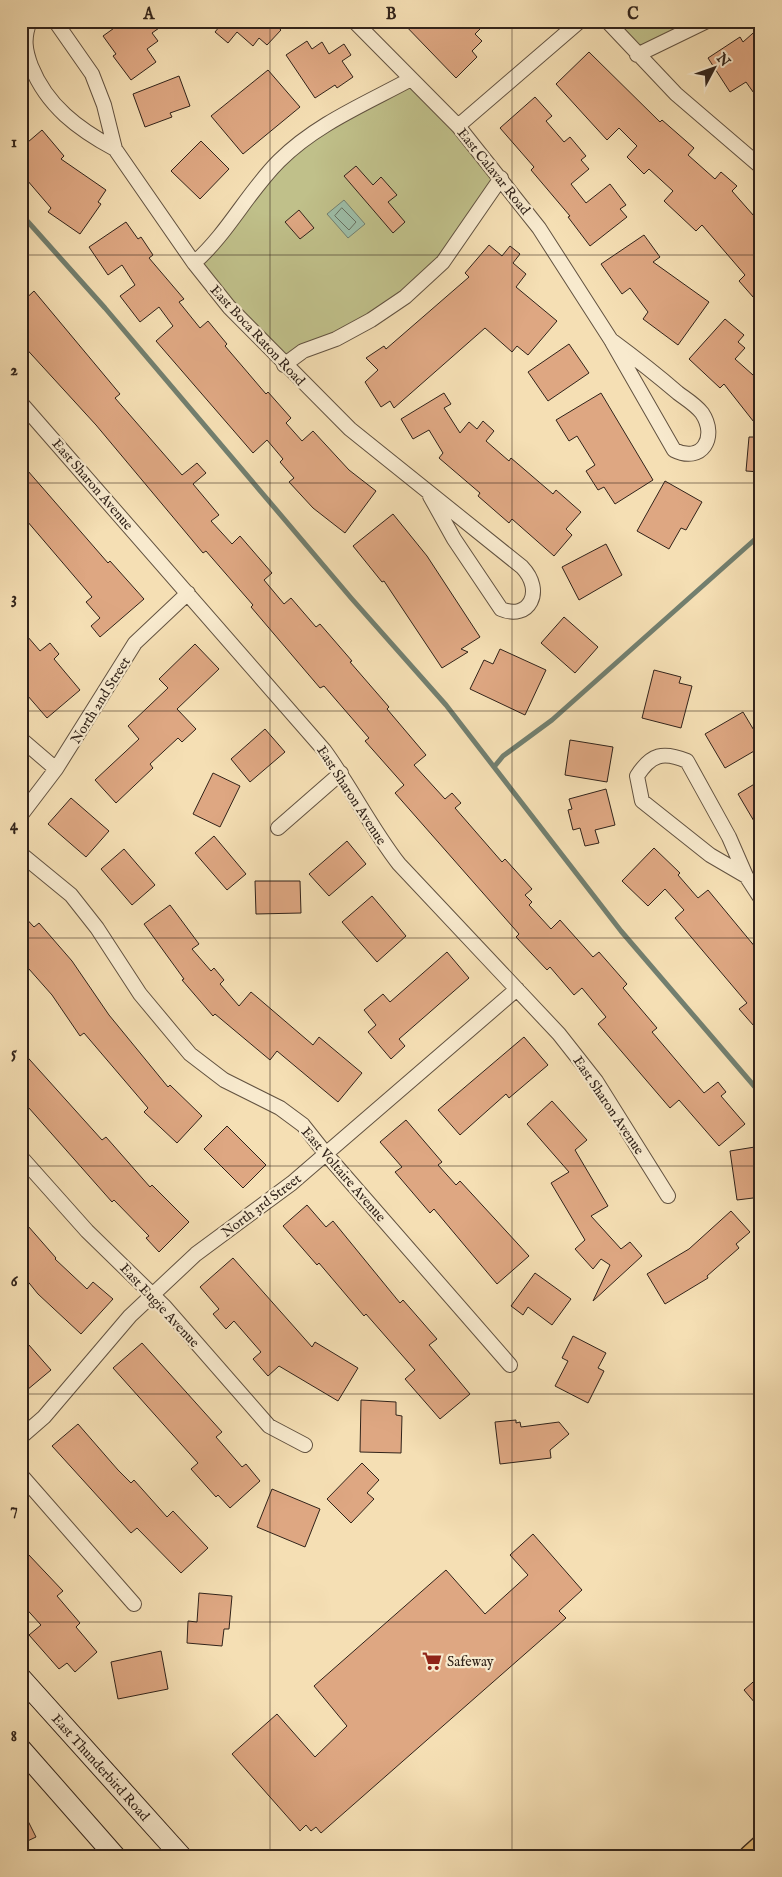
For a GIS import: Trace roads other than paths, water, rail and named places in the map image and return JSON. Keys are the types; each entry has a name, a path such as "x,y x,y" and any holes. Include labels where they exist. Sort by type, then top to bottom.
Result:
{"main road":[{"name":"East Thunderbird Road","path":"21,1678 181,1856"},
{"path":"21,1749 115,1856"},
{"path":"751,1856 761,1847"}],"street":[{"name":"East Boca Raton Road","path":"30,21 24,41 27,56 34,74 54,105 80,129 115,149"},
{"name":"East Boca Raton Road","path":"55,21 92,74 104,105 115,149 194,262 229,307 284,366 350,429 430,496 529,574 535,593 530,603 520,610 510,613 501,610 454,539 430,496"},
{"name":"East Calavar Road","path":"354,21 458,126 502,178 539,228 611,340 674,450 682,454 693,454 704,448 709,437 708,425 700,411 648,367 611,340"},
{"path":"458,126 580,21"},
{"path":"607,21 676,94 761,167"},
{"path":"637,54 707,21"},
{"path":"194,262 214,244 256,186 292,148 335,118 411,79"},
{"path":"284,366 303,351 336,340 371,320 405,297 443,262 502,178"},
{"name":"East Sharon Avenue","path":"21,403 324,750 341,773 378,836 399,864 559,1034 596,1081 668,1196"},
{"name":"North 2nd Street","path":"21,815 56,769 135,643 188,593"},
{"path":"21,739 56,769"},
{"path":"746,876 710,855 642,801 637,776 654,758 665,754 686,761 729,836 746,876 761,898"},
{"path":"278,828 341,773"},
{"name":"East Voltaire Avenue","path":"21,854 71,895 97,928 140,994 190,1054 224,1080 280,1108 303,1125 326,1154 510,1365"},
{"name":"North 3rd Street","path":"21,1437 44,1417 130,1316 196,1254 292,1183 517,989"},
{"name":"East Eugie Avenue","path":"21,1157 87,1231 152,1295 269,1426 305,1445"},
{"path":"21,1475 134,1604"}],"water":[{"path":"344,200 365,224 348,238 327,214"}],"waterway":[{"path":"21,214 105,308 352,599 446,705 621,931 761,1094"},
{"path":"494,767 503,756 552,720 761,534"}],"place":[{"name":"Safeway","path":"432,1661"}]}
